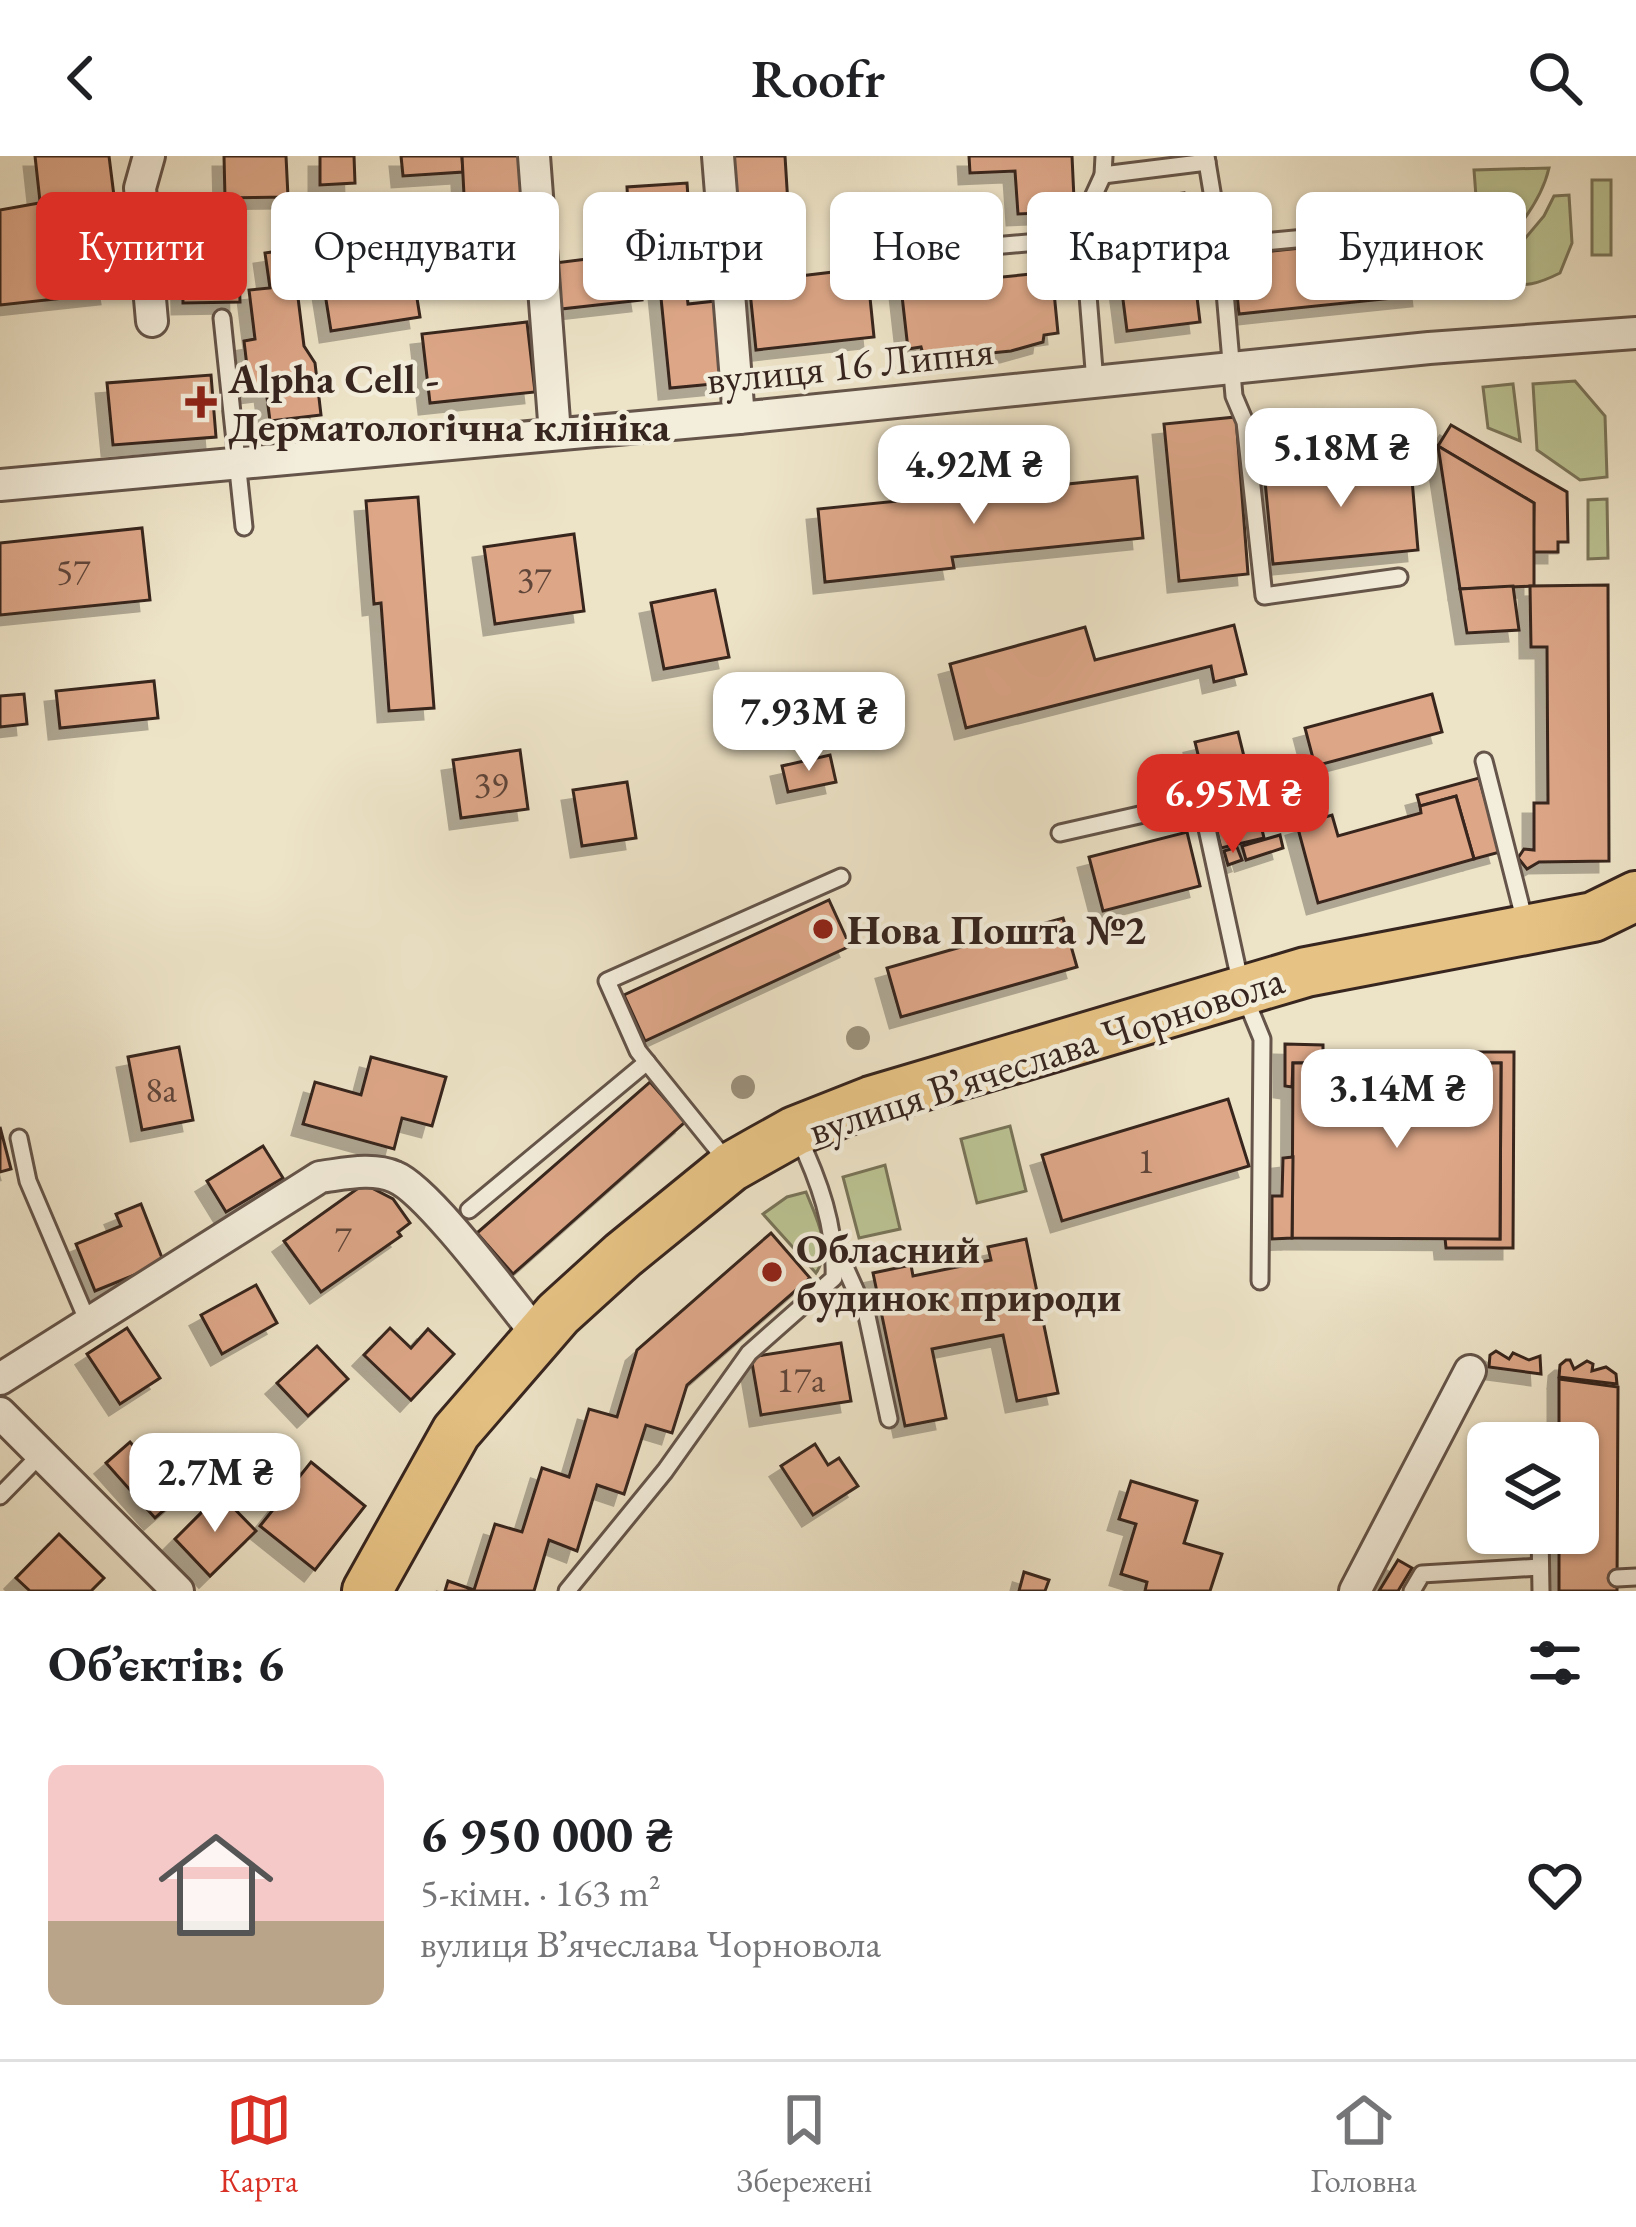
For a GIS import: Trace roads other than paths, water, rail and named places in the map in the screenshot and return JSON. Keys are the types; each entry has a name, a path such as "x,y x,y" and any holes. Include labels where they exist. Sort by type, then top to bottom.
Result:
{"main road":[{"name":"вулиця Вʼячеслава Чорновола","path":"367,1591 457,1432 539,1337 623,1255 731,1167 795,1131 872,1101 1306,972 1593,917 1636,896"}],"street":[{"path":"149,156 140,188 152,321"},
{"path":"534,156 555,434"},
{"path":"718,156 739,418"},
{"name":"вулиця 16 Липня","path":"0,485 1636,333"},
{"path":"0,1379 320,1177 366,1172 399,1178 423,1196 539,1337"},
{"path":"1355,1591 1470,1371"},
{"path":"0,1413 178,1591"}],"lane":[{"path":"1095,192 1104,156"},
{"path":"1102,175 1207,159 1212,192"},
{"path":"1089,300 1095,382"},
{"path":"1225,300 1234,396 1245,422 1264,596 1400,577"},
{"path":"222,318 244,527"},
{"path":"1484,761 1527,931"},
{"path":"1060,833 1201,801 1242,990 1262,1039 1260,1281"},
{"path":"731,1167 647,1062 607,981 841,877"},
{"path":"469,1210 647,1062"},
{"path":"795,1131 866,1316 889,1419"},
{"path":"19,1138 28,1181 88,1322"},
{"path":"567,1591 664,1471 749,1353 833,1278 835,1245"},
{"path":"0,1496 41,1454"},
{"path":"1412,1591 1422,1574 1441,1570 1545,1579"},
{"path":"1618,1578 1636,1577"}],"place":[{"name":"Alpha Cell - Дерматологічна клініка","path":"201,402"},
{"name":"Нова Пошта №2","path":"823,929"},
{"name":"Обласний будинок природи","path":"772,1272"}]}
